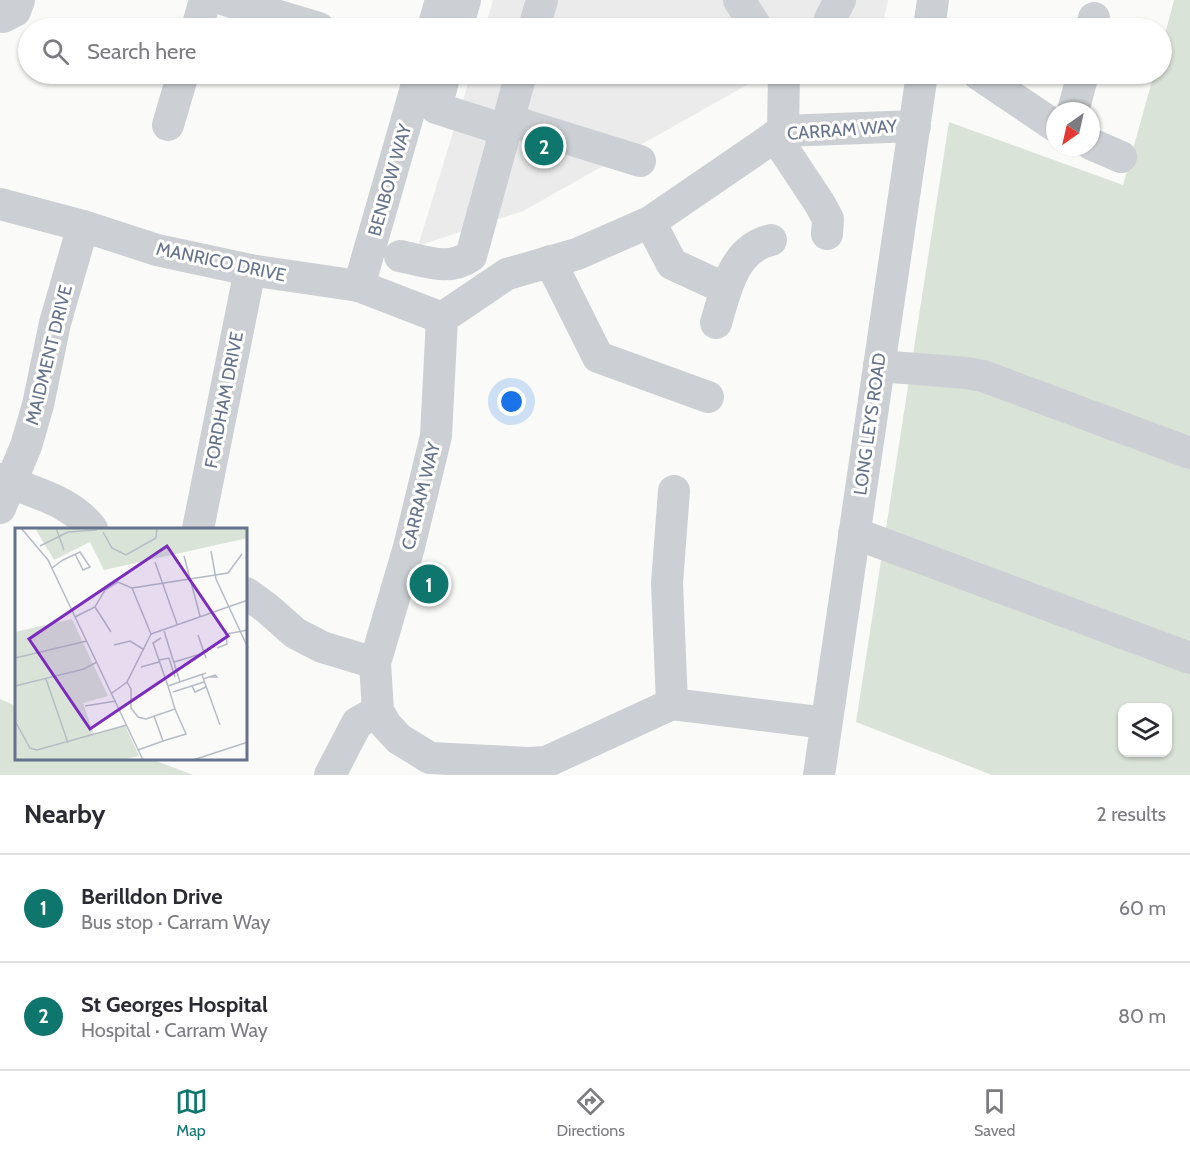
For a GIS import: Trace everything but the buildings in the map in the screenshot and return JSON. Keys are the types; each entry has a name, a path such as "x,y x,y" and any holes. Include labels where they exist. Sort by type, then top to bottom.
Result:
{"street":[{"path":"0,16 3,17 15,11 19,0"},
{"path":"200,18 206,0"},
{"path":"225,0 286,18"},
{"path":"436,18 441,0"},
{"path":"460,18 465,0"},
{"path":"537,18 542,0"},
{"path":"739,0 751,18"},
{"path":"831,18 840,0"},
{"path":"930,18 933,0"},
{"path":"168,125 180,84"},
{"name":"BENBOW WAY","path":"359,286 417,84"},
{"path":"442,84 436,108 640,160"},
{"path":"400,256 448,266 462,262 471,256 518,84"},
{"path":"783,84 779,134 828,219 827,234"},
{"name":"LONG LEYS ROAD","path":"819,775 921,84"},
{"path":"993,84 1046,120"},
{"path":"1075,102 1080,84"},
{"name":"CARRAM WAY","path":"378,711 375,663 409,547 436,436 442,318 507,274 577,254 650,222 779,134 915,126"},
{"path":"1100,148 1121,157"},
{"name":"MANRICO DRIVE","path":"0,204 83,226 157,250 250,270 359,286 442,318"},
{"path":"650,222 672,264 726,288"},
{"name":"MAIDMENT DRIVE","path":"4,490 26,446 55,323 83,226"},
{"path":"716,323 726,288 744,254 760,242 771,240"},
{"path":"550,261 598,357 708,397"},
{"name":"FORDHAM DRIVE","path":"198,528 250,270"},
{"path":"879,366 983,376 1190,453"},
{"path":"4,490 54,499 84,519 91,528"},
{"path":"672,704 667,582 674,491"},
{"path":"854,532 1190,658"},
{"path":"248,594 295,633 322,647 375,663"},
{"path":"330,775 357,723 378,711 386,725 399,739 430,758 548,768 672,704 826,723"}],"shaded area":[{"path":"493,0 888,0 884,18 488,18"},
{"path":"1174,0 1190,0 1190,775 992,775 856,722 949,122 1123,185 1151,84 1172,84 1172,18 1169,18"},
{"path":"468,84 749,84 523,211 418,246"},
{"path":"0,699 15,706 15,760 154,760 193,775 0,775"}],"place":[{"name":"St Georges Hospital","path":"544,146"},
{"name":"Berilldon Drive","path":"429,584"}]}
